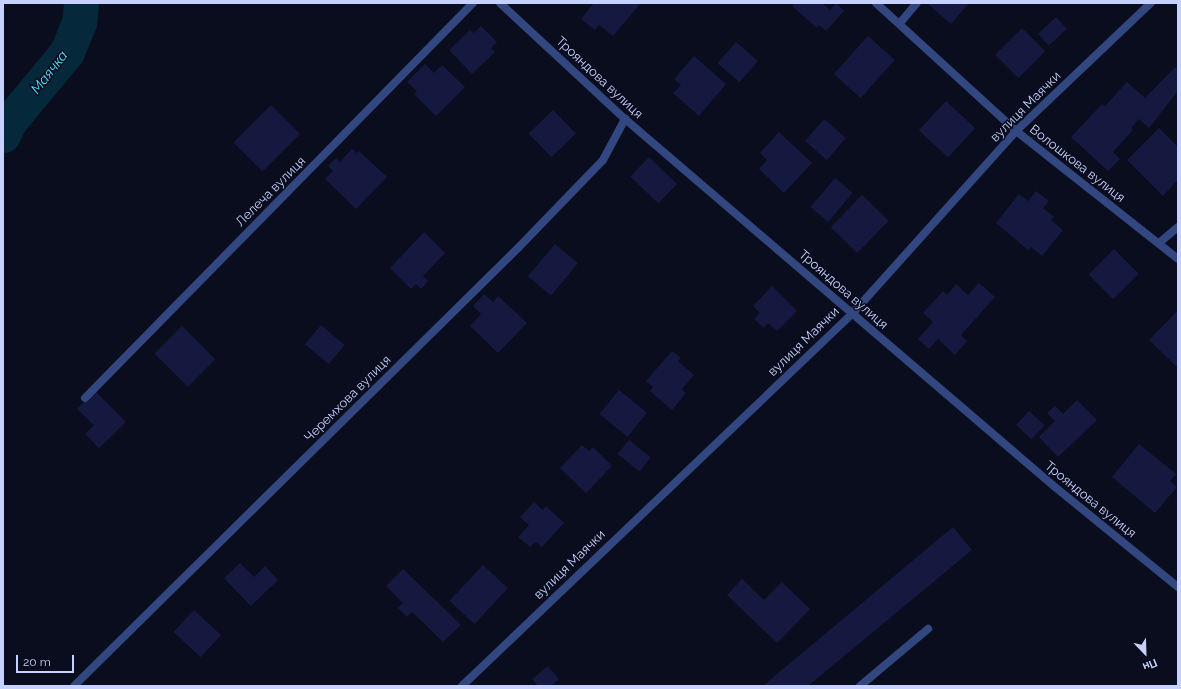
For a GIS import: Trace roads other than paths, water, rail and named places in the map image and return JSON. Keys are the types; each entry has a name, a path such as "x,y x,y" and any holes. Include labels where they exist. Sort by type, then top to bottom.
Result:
{"street":[{"name":"Лелеча вулиця","path":"85,398 473,3"},
{"name":"Трояндова вулиця","path":"500,3 625,119 1055,487 1178,587"},
{"name":"Волошкова вулиця","path":"876,3 900,23 1016,131 1160,243 1178,260"},
{"path":"900,23 916,3"},
{"name":"вулиця Маячки","path":"462,686 852,314 1016,131 1151,3"},
{"name":"Черемхова вулиця","path":"74,686 530,236 603,160 625,119"},
{"path":"1160,243 1178,228"},
{"path":"860,686 928,629"}],"waterway":[{"name":"Маячка","path":"3,135 9,122 67,52 79,23 81,3"}]}
